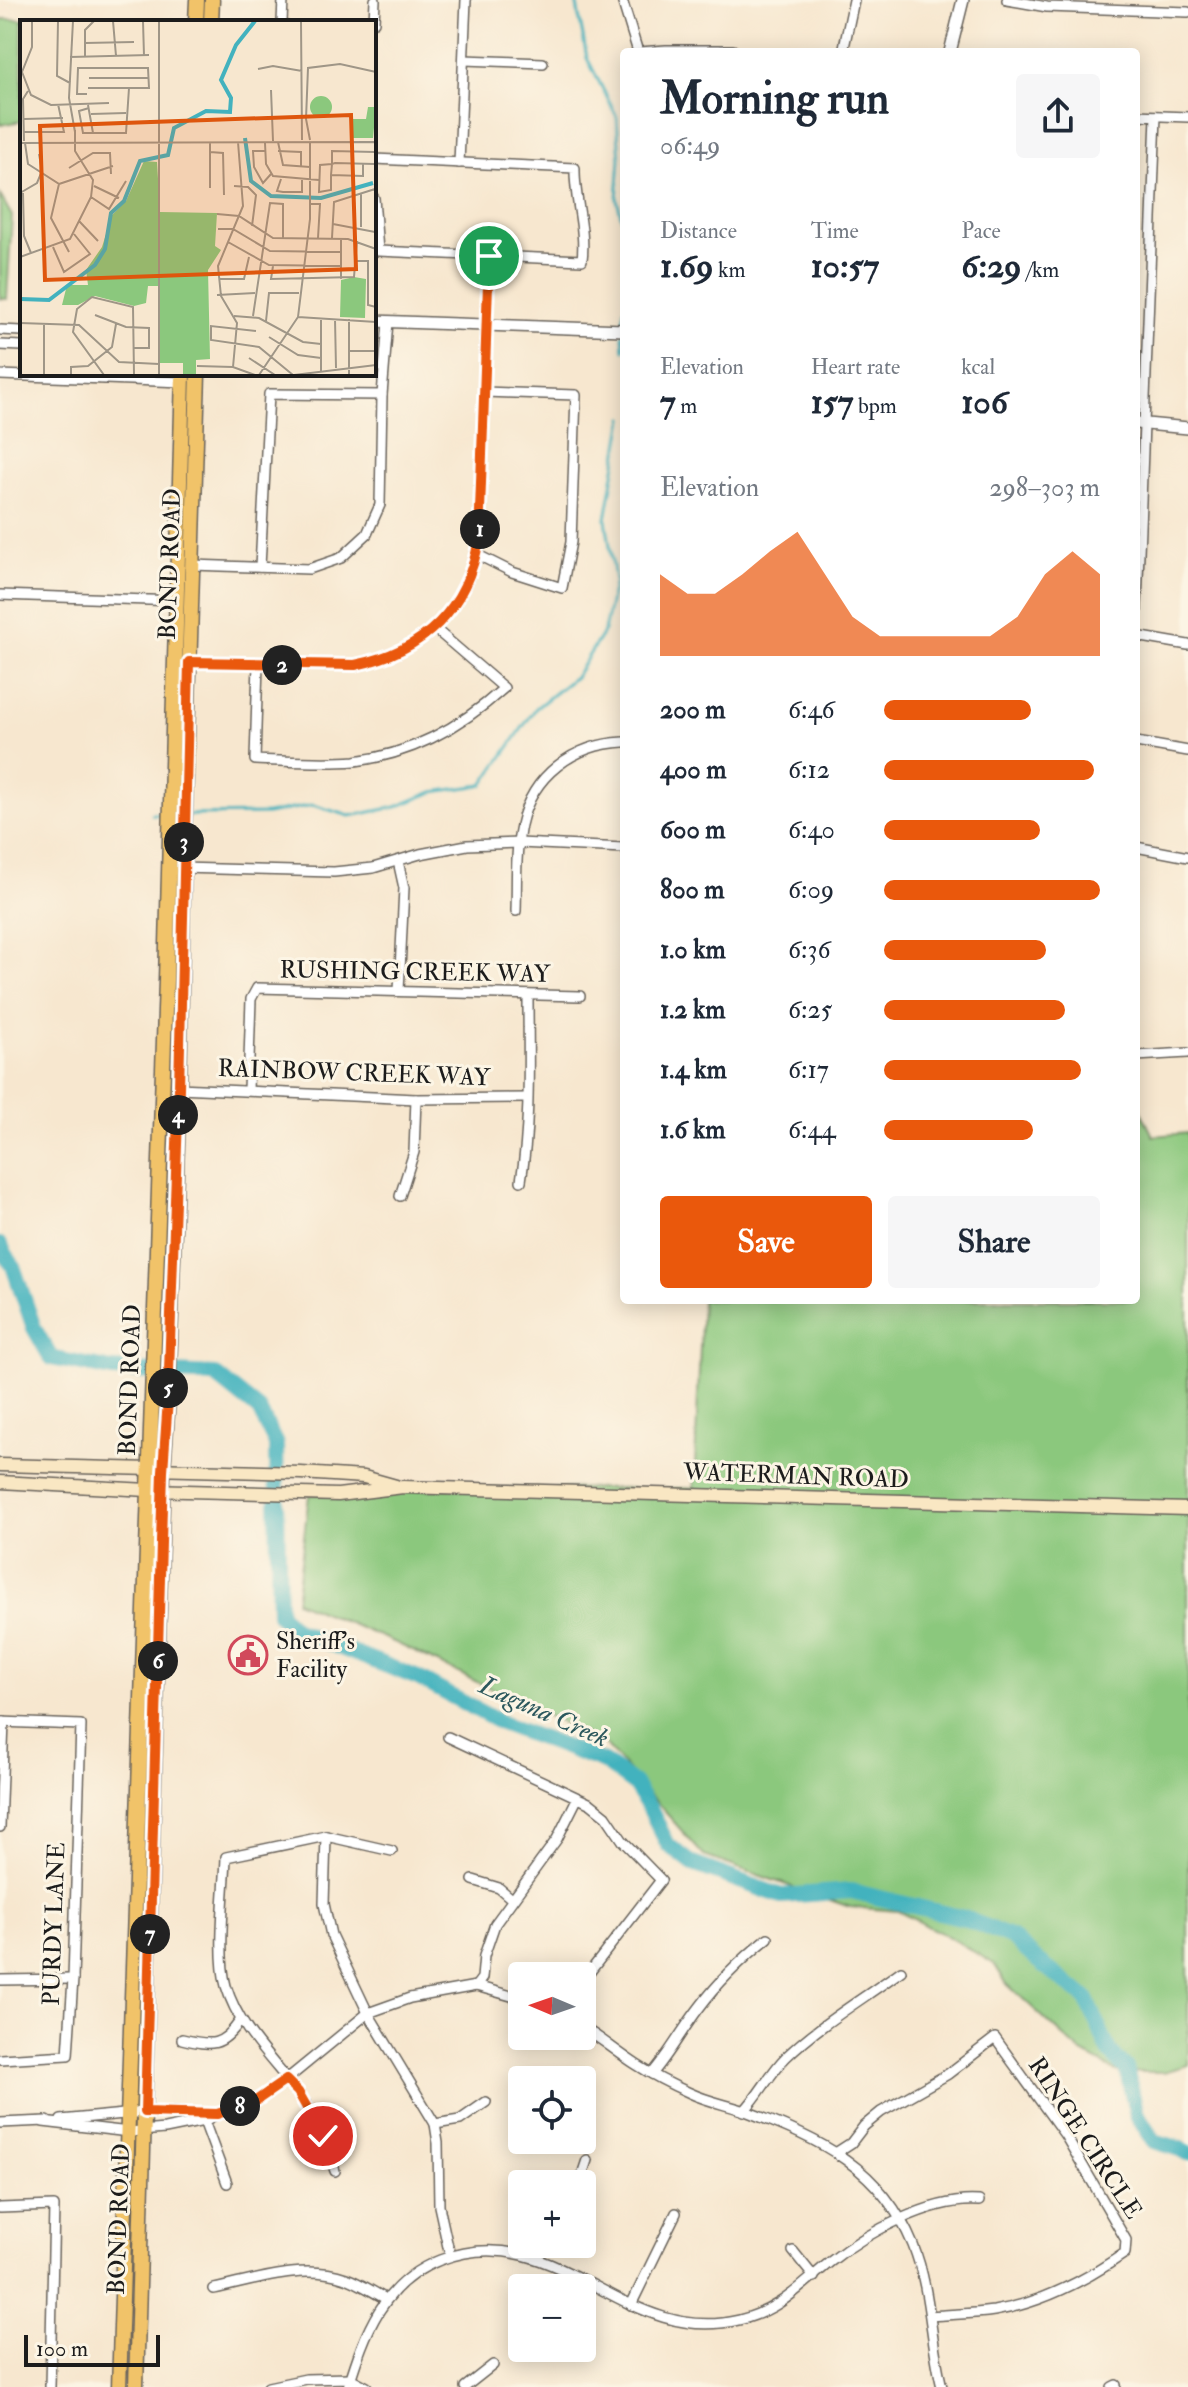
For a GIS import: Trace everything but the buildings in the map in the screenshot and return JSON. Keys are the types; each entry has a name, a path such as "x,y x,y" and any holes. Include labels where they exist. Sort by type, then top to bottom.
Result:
{"main road":[{"path":"196,20 197,0"},
{"path":"211,20 212,0"},
{"name":"BOND ROAD","path":"178,796 189,662 198,376"},
{"name":"BOND ROAD","path":"156,1470 168,1399 179,1088 176,868 183,378"},
{"path":"179,575 184,586 183,653 189,662"},
{"name":"BOND ROAD","path":"119,2387 156,1470 151,1396 166,980 176,868"},
{"path":"166,980 172,1003 170,1076 179,1088"},
{"name":"WATERMAN ROAD","path":"0,1465 301,1473 364,1477 403,1487"},
{"name":"WATERMAN ROAD","path":"0,1482 338,1495 403,1487 1188,1509"},
{"name":"BOND ROAD","path":"136,2387 145,2112 155,1490"}],"street":[{"path":"282,20 283,0"},
{"path":"374,20 375,0"},
{"path":"459,163 466,0"},
{"path":"622,0 638,48"},
{"path":"844,48 854,0"},
{"path":"951,48 963,0"},
{"path":"1007,0 1047,7 1120,5 1188,12"},
{"path":"464,60 543,63"},
{"path":"1140,115 1188,117"},
{"path":"1156,116 1140,424 1188,428"},
{"path":"376,159 575,168 576,197 583,227 582,260 378,251 376,224"},
{"path":"189,662 355,665 391,655 419,640 434,628 457,600 471,573 480,527 489,256"},
{"path":"376,321 618,330"},
{"path":"192,565 309,569 341,558 367,534 380,505 382,395 388,322"},
{"path":"0,330 20,331"},
{"path":"0,345 20,346"},
{"path":"0,375 20,375"},
{"path":"61,376 183,378"},
{"path":"476,554 512,572 562,588 571,542 576,395 484,392"},
{"path":"260,567 269,394 382,395"},
{"path":"0,595 178,601"},
{"path":"258,664 255,760 331,762 377,757 443,734 504,688 434,628"},
{"path":"1140,634 1188,645"},
{"path":"516,911 519,843 525,809 532,795 559,763 586,748 620,742"},
{"path":"1140,743 1188,751"},
{"path":"176,868 334,872 363,870 443,848 467,845 519,843 620,848"},
{"path":"1140,848 1188,857"},
{"path":"398,861 404,888 399,991"},
{"name":"RUSHING CREEK WAY","path":"248,1090 251,999 257,988 580,996"},
{"path":"521,1181 527,1098 528,995"},
{"path":"1140,1056 1188,1053"},
{"name":"RAINBOW CREEK WAY","path":"179,1088 416,1099 527,1098"},
{"path":"400,1196 414,1152 416,1099"},
{"path":"0,1827 2,1722"},
{"name":"PURDY LANE","path":"0,2059 68,2055 81,1725 2,1722"},
{"path":"448,1737 591,1804 606,1816 623,1841 661,1880 596,1964"},
{"path":"43,2122 129,2132 204,2121 254,2102 368,2013 410,1998 462,1991 476,1986 482,1978 490,1934 500,1915 557,1839 577,1799"},
{"path":"326,1836 324,1893 328,1925 368,2013 435,2124 439,2206 450,2256"},
{"path":"335,2171 311,2113 298,2092 240,2021 226,1985 223,1963 226,1857 326,1836 392,1851"},
{"path":"473,1880 499,1888 512,1899"},
{"path":"652,2074 711,1992 768,1938"},
{"path":"744,2111 797,2046 901,1971"},
{"path":"0,1980 73,1979"},
{"path":"476,1986 508,1995"},
{"path":"182,2039 200,2043 220,2041 229,2036 240,2021"},
{"path":"596,2036 652,2074 692,2094 817,2140 837,2152 877,2187 901,2219 920,2264 942,2387"},
{"name":"RINGE CIRCLE","path":"837,2152 851,2143 864,2126 881,2112 948,2074 995,2038 1065,2135 1126,2240 1125,2253 1094,2275 1043,2298 992,2311 931,2316"},
{"path":"435,2124 460,2120 486,2102"},
{"path":"0,2123 145,2112 217,2114"},
{"path":"204,2121 227,2183"},
{"path":"584,2170 587,2160"},
{"path":"538,2258 661,2318 712,2324 733,2322 781,2303 840,2255 901,2219 946,2202 979,2201"},
{"path":"0,2208 54,2206 50,2387"},
{"path":"631,2305 676,2213"},
{"path":"349,2383 368,2331 386,2299 420,2269 450,2256 475,2250 508,2252"},
{"path":"793,2251 814,2277"},
{"path":"214,2289 286,2274 315,2272 344,2277 386,2299"},
{"path":"465,2387 493,2365"},
{"path":"268,2387 306,2379 367,2387"}],"green space":[{"path":"0,19 27,20 20,20 20,121 0,125"},
{"path":"0,195 12,216 7,299 0,299"},
{"path":"1140,1109 1153,1136 1188,1133 1188,2065 1164,2072 1118,2072 1082,2053 1007,1984 994,1964 951,1938 898,1911 850,1907 704,1856 604,1743 396,1643 296,1601 309,1495 437,1489 694,1488 702,1304 1140,1304"}],"waterway":[{"path":"576,0 587,58 617,117 620,159"},
{"path":"620,159 617,199 620,211"},
{"path":"188,815 267,814 313,805 350,816 396,807 433,792 483,785 536,708 576,676 604,631 615,580 606,519 620,440"},
{"path":"152,814 164,814"},
{"name":"Laguna Creek","path":"0,1245 13,1266 34,1328 51,1358 112,1370 215,1375 259,1410 276,1444 279,1614 295,1630 418,1678 503,1724 604,1762 634,1784 668,1845 693,1864 781,1896 851,1891 964,1918 1012,1938 1087,1999 1109,2051 1126,2068 1137,2115 1154,2141 1188,2153"}],"place":[{"name":"Sheriff's Facility","path":"248,1655"}],"route":[{"path":"323,2136 298,2092 286,2080 254,2102 217,2114 145,2112 163,1471 179,1088 189,662 355,665 405,649 434,628 447,614 471,573 479,539 489,256"}]}
